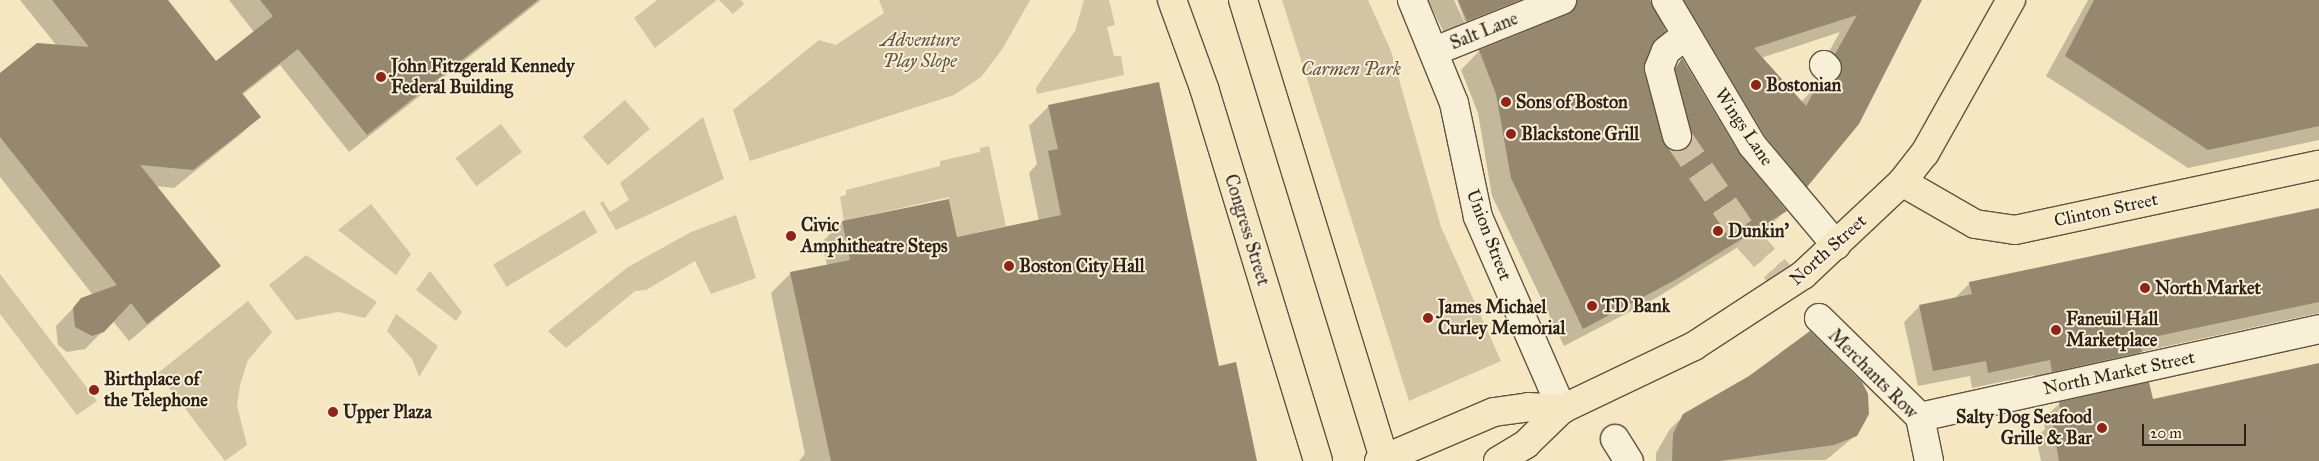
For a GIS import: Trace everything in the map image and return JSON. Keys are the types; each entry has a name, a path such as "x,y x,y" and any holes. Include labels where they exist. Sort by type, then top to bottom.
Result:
{"main road":[{"name":"Congress Street","path":"1172,0 1204,88 1318,461"},
{"path":"1243,0 1383,460"},
{"name":"North Street","path":"1498,461 1536,436 1562,409 1674,357 1739,320 1803,276 1902,182 1950,116 2011,0"},
{"name":"Clinton Street","path":"1902,182 1974,224 2015,230 2319,165"},
{"name":"North Street","path":"1383,460 1494,412 1528,406 1562,409"}],"street":[{"name":"Union Street","path":"1412,0 1454,103 1478,217 1562,409"},
{"name":"Salt Lane","path":"1434,51 1562,0"},
{"name":"Wings Lane","path":"1666,0 1752,145 1836,245"},
{"path":"1677,136 1659,68 1666,51 1686,35"},
{"name":"Merchants Row","path":"1819,318 1920,417 1926,460"},
{"name":"North Market Street","path":"1920,417 2319,329"}],"green space":[{"path":"657,0 717,0 655,48 634,18"},
{"path":"719,0 741,0 744,4 733,14"},
{"name":"Adventure Play Slope","path":"879,0 1030,0 1003,48 981,77 954,95 750,161 733,110 819,40 836,45 884,13"},
{"path":"1084,0 1109,0 1115,25 1107,27 1114,56 1121,56 1124,75 1037,94 1036,88 1075,31"},
{"name":"Carmen Park","path":"1282,0 1368,0 1391,51 1441,227 1501,361 1409,401"},
{"path":"625,100 650,129 608,165 583,137"},
{"path":"703,117 724,179 616,230 600,203 603,201 610,212 629,200 620,183"},
{"path":"501,124 522,152 477,186 455,158"},
{"path":"989,146 1006,226 957,237 949,197 844,221 840,197 846,195 846,190 940,166 940,161 980,152 980,148"},
{"path":"371,204 411,254 396,275 338,230"},
{"path":"584,210 597,232 507,287 493,265"},
{"path":"736,215 756,278 711,294 695,261 646,290 635,291 566,348 548,331 628,267 691,232"},
{"path":"306,255 377,302 365,318 338,312 296,320 269,285"},
{"path":"430,271 462,312 456,321 416,290"},
{"path":"0,274 97,401 77,415 0,314"},
{"path":"248,301 272,332 248,360 240,385 237,406 247,445 225,461 158,373"},
{"path":"396,314 438,346 419,377 412,359 387,331"}],"building":[{"path":"52,0 168,0 216,61 273,16 260,0 538,0 367,135 298,49 242,93 261,117 193,170 140,165 221,266 147,324 131,303 104,332 92,336 75,327 73,308 81,298 117,285 0,137 0,73 37,43 89,47"},
{"path":"1458,0 1520,0 1467,21"},
{"path":"1577,0 1650,0 1666,31 1652,45 1644,71 1666,147 1681,151 1692,140 1675,69 1682,58 1739,153 1787,211 1675,280 1583,329 1511,178 1496,94 1479,50 1568,14"},
{"name":"Bostonian","path":"1684,0 1922,0 1859,124 1807,187 1765,136","holes":["1857,15 1835,54 1842,72 1832,83 1820,81 1806,106 1754,48"]},
{"path":"2094,0 2319,0 2319,126 2208,150 2065,56"},
{"name":"Boston City Hall","path":"1159,82 1219,366 1236,362 1257,461 831,461 790,272 850,260 842,221 949,199 957,237 1061,215 1048,151 1058,149 1048,105"},
{"name":"North Market","path":"2319,208 2319,302 2139,340 2142,352 2052,372 2050,360 1988,373 1986,361 1933,371 1919,305 1972,294 1969,282"},
{"path":"1810,331 1862,382 1868,394 1869,414 1857,436 1834,445 1720,461 1672,461 1673,434 1683,414 1749,376"},
{"path":"2319,363 2319,461 2059,461 2052,421 2062,419 2059,402 2149,382 2153,399"}],"tunnel":[{"path":"1677,136 1746,237 1789,285"}],"place":[{"name":"John Fitzgerald Kennedy Federal Building","path":"381,77"},
{"name":"Bostonian","path":"1756,85"},
{"name":"Sons of Boston","path":"1506,102"},
{"name":"Blackstone Grill","path":"1511,134"},
{"name":"Dunkin'","path":"1718,231"},
{"name":"Civic Amphitheatre Steps","path":"791,236"},
{"name":"Boston City Hall","path":"1009,266"},
{"name":"North Market","path":"2145,288"},
{"name":"TD Bank","path":"1592,306"},
{"name":"James Michael Curley Memorial","path":"1428,318"},
{"name":"Faneuil Hall Marketplace","path":"2056,330"},
{"name":"Birthplace of the Telephone","path":"94,390"},
{"name":"Upper Plaza","path":"333,412"},
{"name":"Salty Dog Seafood Grille & Bar","path":"2102,428"}]}
